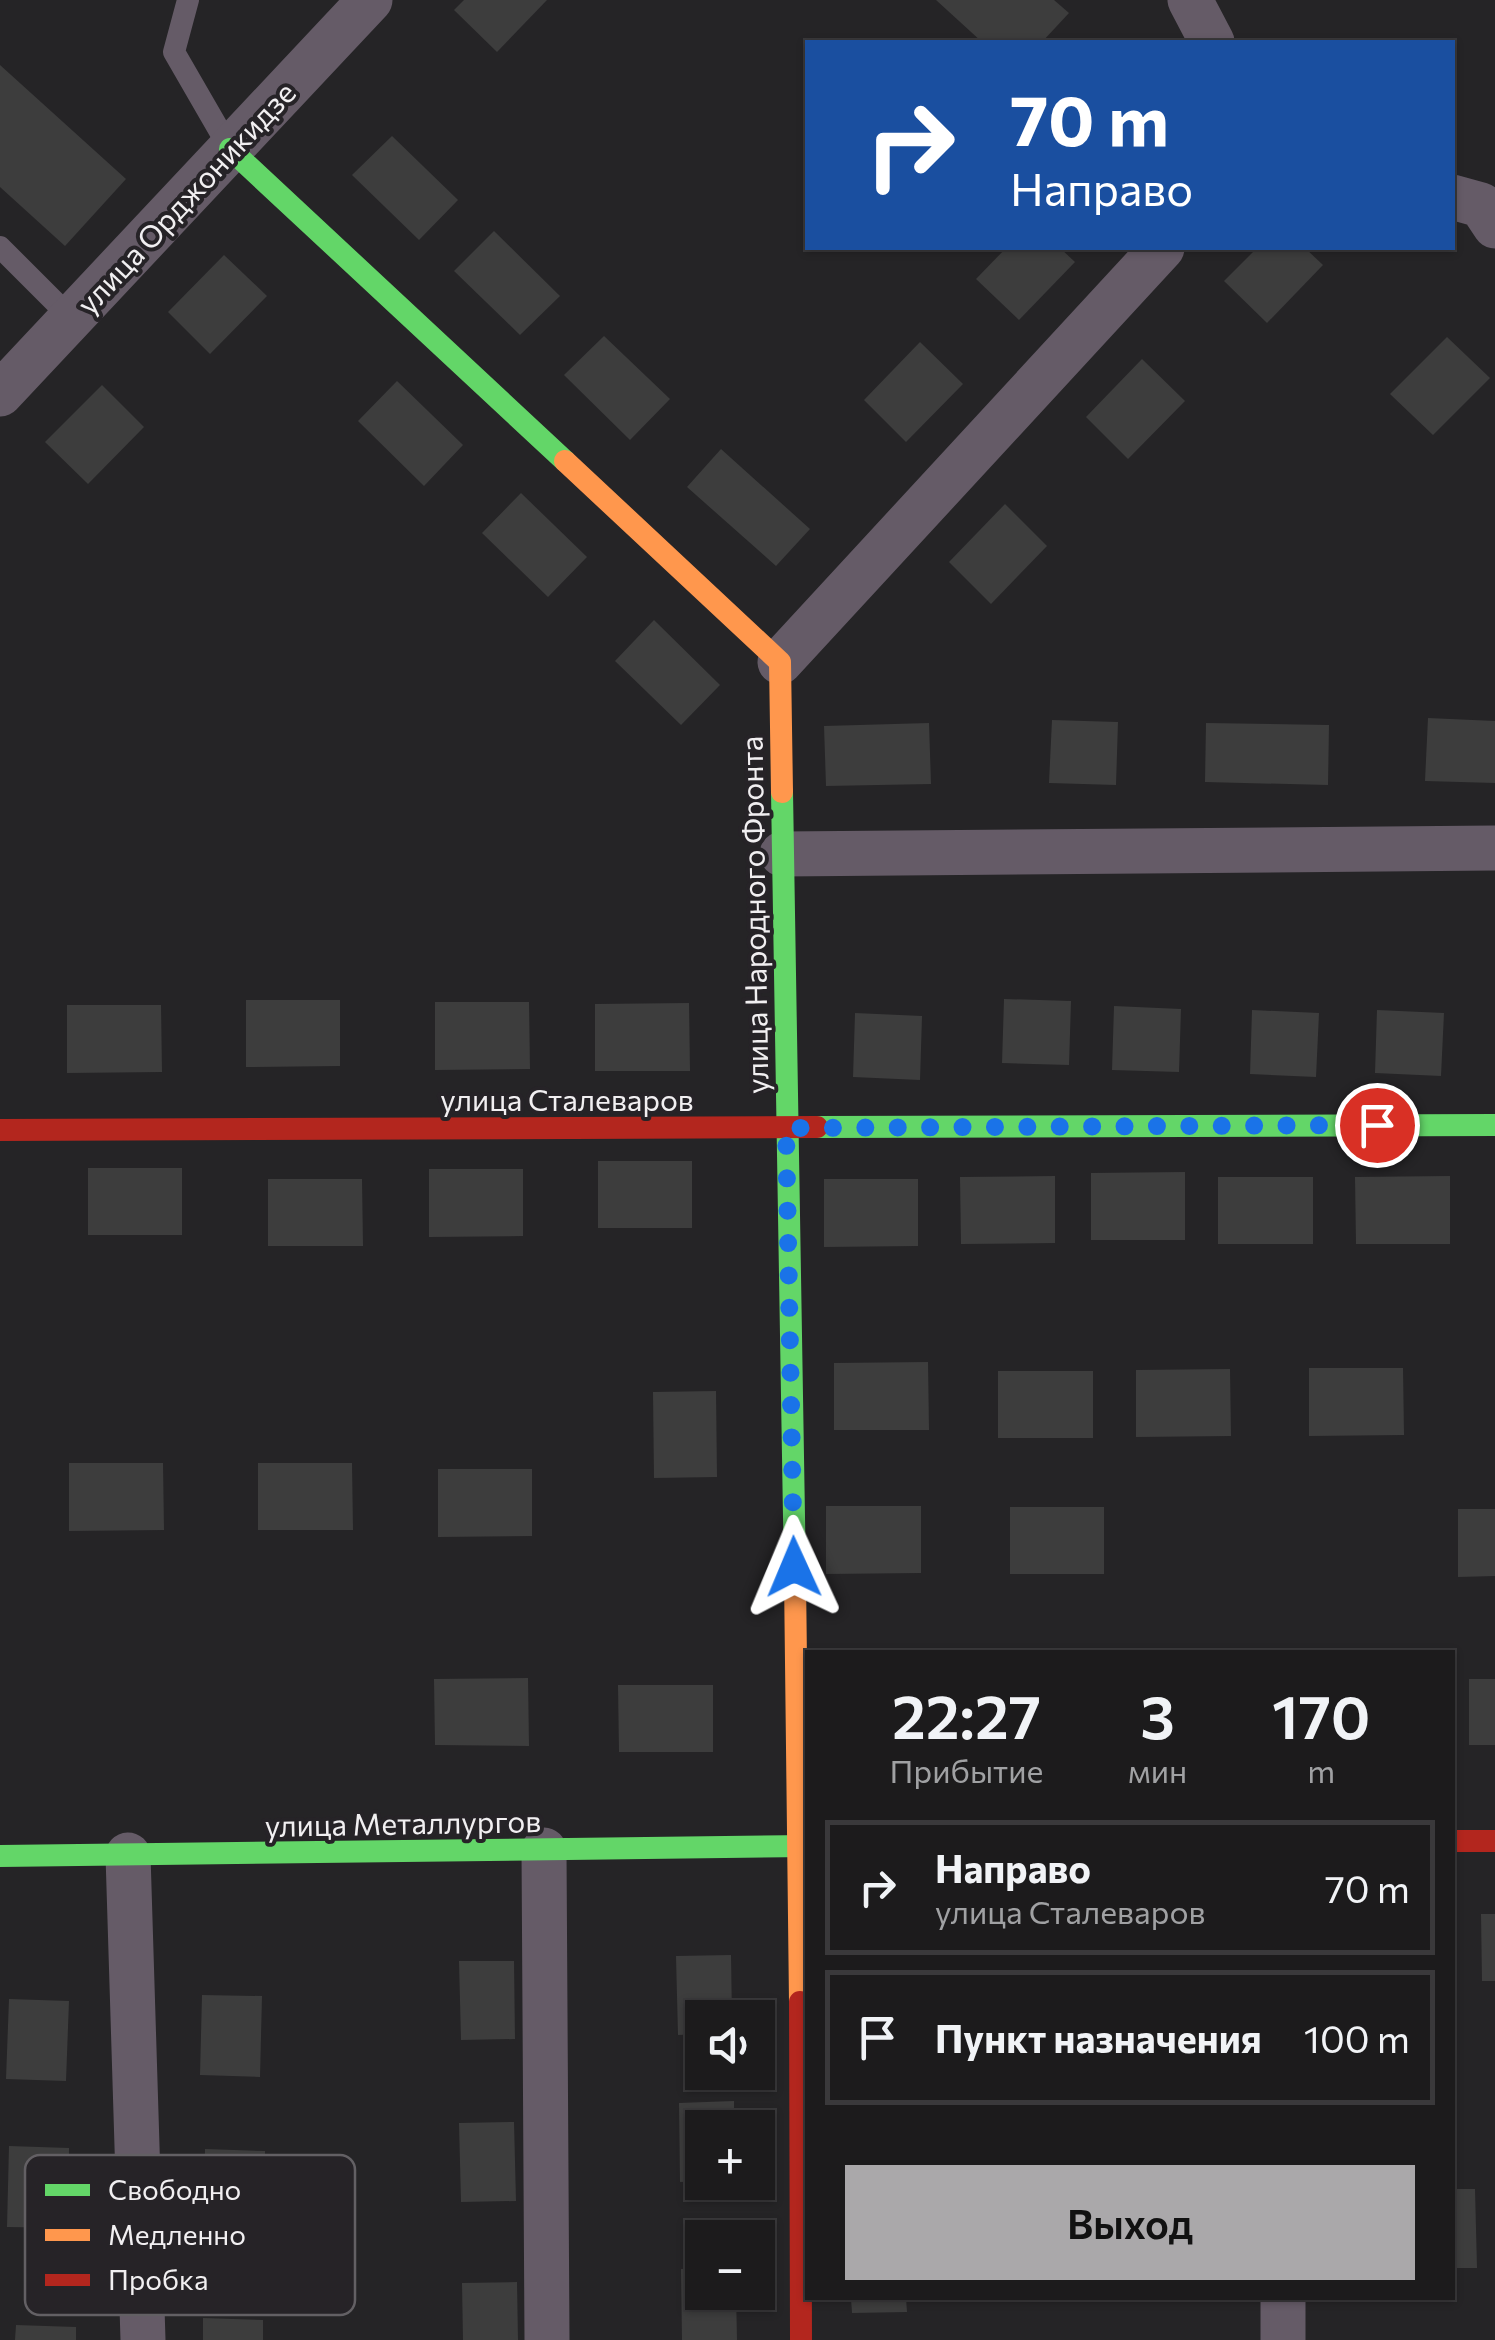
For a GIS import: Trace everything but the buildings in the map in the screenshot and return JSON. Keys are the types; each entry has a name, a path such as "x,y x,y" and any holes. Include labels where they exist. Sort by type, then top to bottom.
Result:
{"street":[{"name":"улица Орджоникидзе","path":"0,394 370,0"},
{"path":"1190,0 1211,40"},
{"path":"230,148 780,662 1160,250"},
{"path":"1455,198 1481,206 1495,226"},
{"name":"улица Народного Фронта","path":"780,662 786,1128 803,1846 801,2340"},
{"path":"782,854 1495,848"},
{"name":"улица Сталеваров","path":"0,1130 1495,1125"},
{"path":"1455,1841 1495,1841"},
{"name":"улица Металлургов","path":"0,1856 803,1846"},
{"path":"544,1850 547,2340"},
{"path":"128,1855 137,2155"},
{"path":"1283,2300 1284,2340"},
{"path":"142,2315 143,2340"}],"lane":[{"path":"188,0 174,52 230,148"},
{"path":"0,248 72,318"}],"traffic: fast":[{"path":"230,149 565,461"},
{"path":"782,792 795,1577"},
{"path":"817,1127 1495,1125"},
{"path":"0,1856 805,1846"}],"traffic: slow":[{"path":"565,461 780,662 782,792"},
{"path":"795,1577 800,2002"}],"traffic: jam":[{"path":"0,1130 817,1127"},
{"path":"1455,1841 1495,1841"},
{"path":"800,2002 801,2340"}],"route":[{"path":"794,1567 786,1128 1377,1125"}]}
